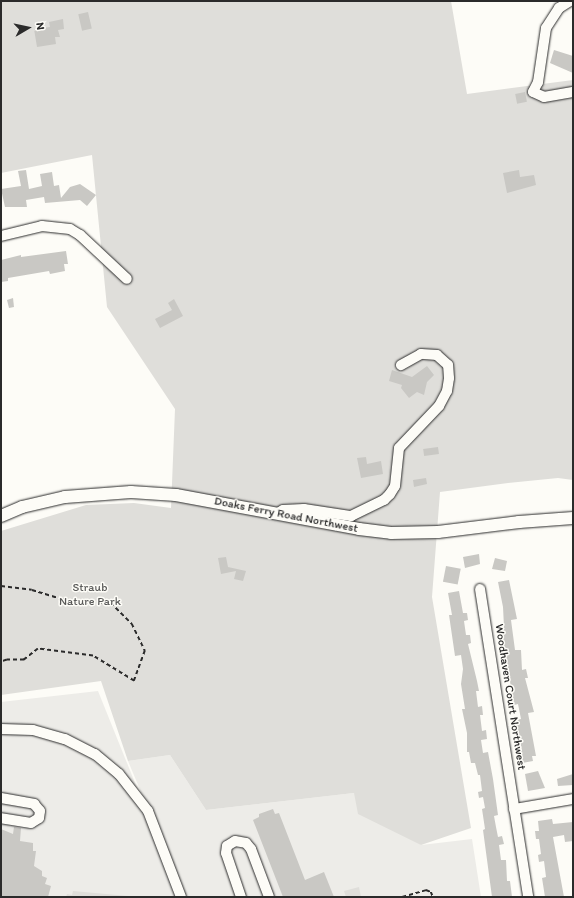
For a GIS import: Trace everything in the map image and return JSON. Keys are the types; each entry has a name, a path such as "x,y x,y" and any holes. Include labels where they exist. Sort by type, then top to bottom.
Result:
{"main road":[{"name":"Doaks Ferry Road Northwest","path":"1,516 22,507 65,497 131,492 176,496 359,529 418,534 573,518"}],"street":[{"path":"570,1 559,8 546,28 538,82 533,88 533,92 538,95 573,92"},
{"path":"1,236 42,226 70,229 80,235 127,279"},
{"path":"276,514 283,510 304,509 351,516 384,500 390,494 395,486 399,448 439,406 447,391 450,378 448,365 437,355 421,354 401,365"},
{"name":"Woodhaven Court Northwest","path":"480,589 528,897"},
{"path":"1,729 33,730 65,739 95,754 119,774 148,812 181,897"},
{"path":"1,798 34,804 40,811 39,818 32,823 1,818"},
{"path":"514,809 573,799"},
{"path":"241,897 226,853 227,846 235,841 246,843 251,849 269,897"}],"path":[{"path":"1,586 32,590 61,600 84,603 111,603 132,624 145,652 134,681 93,656 38,649 24,660 7,660 1,662"},
{"path":"402,897 426,890 431,892 433,897"}],"shaded area":[{"path":"98,691 181,897 1,897 1,702"},
{"path":"170,755 206,810 354,793 421,845 472,839 481,897 185,897 128,761"}],"green space":[{"name":"Straub Nature Park","path":"1,1 451,1 467,94 573,80 573,480 558,478 440,492 432,597 471,828 421,845 358,814 354,793 206,810 170,755 128,761 101,681 1,695 1,531 86,505 134,503 171,508 175,409 107,307 92,155 1,173"},
{"path":"359,887 361,897 346,897 344,891"},
{"path":"73,891 139,897 66,897 67,894 72,895"}],"building":[{"path":"88,12 92,29 82,31 78,14"},
{"path":"63,19 64,29 58,30 60,37 55,37 56,44 37,47 34,29 50,27 49,22"},
{"path":"554,50 573,56 573,73 550,63"},
{"path":"525,92 527,102 517,104 515,94"},
{"path":"26,170 29,189 42,186 40,174 52,172 54,186 59,185 61,198 70,187 80,184 96,195 87,206 80,200 45,203 44,197 26,200 27,207 5,207 1,189 21,186 18,171"},
{"path":"519,170 520,177 534,175 536,185 507,193 503,173"},
{"path":"66,251 68,264 64,264 65,271 50,274 49,271 8,278 8,281 1,282 1,260 21,255 21,257"},
{"path":"13,298 14,307 9,308 7,300"},
{"path":"174,299 183,316 160,328 155,319 172,310 168,303"},
{"path":"427,366 434,375 427,382 424,395 417,392 409,398 401,388 402,385 389,381 392,370 412,377"},
{"path":"438,447 439,454 424,456 423,449"},
{"path":"366,457 367,464 381,461 383,474 361,478 357,458"},
{"path":"426,478 427,484 414,487 413,480"},
{"path":"479,554 480,564 465,568 463,557"},
{"path":"226,557 228,567 246,571 243,581 234,579 236,571 221,574 218,558"},
{"path":"495,558 507,561 505,571 492,569"},
{"path":"446,566 461,569 458,585 443,582"},
{"path":"509,580 517,619 511,620 515,650 521,650 522,670 526,669 528,678 525,678 534,712 528,713 536,756 532,756 533,761 522,763 520,751 522,751 516,720 521,719 518,704 514,705 501,628 504,627 503,607 498,582"},
{"path":"459,591 463,613 467,613 468,620 464,621 466,635 470,635 471,643 468,644 479,691 476,691 478,707 482,706 483,715 480,715 482,731 486,730 487,739 481,740 483,753 488,752 493,779 498,815 494,816 498,837 502,836 504,844 499,845 501,860 506,860 507,881 510,881 512,897 492,897 483,830 485,829 482,809 485,808 483,797 479,798 478,792 482,791 480,775 478,775 475,763 471,763 469,752 467,752 467,733 462,709 465,709 461,684 463,669 461,655 455,656 449,615 452,615 448,593"},
{"path":"538,771 545,788 528,791 525,774"},
{"path":"573,774 573,785 558,786 557,779"},
{"path":"273,809 275,814 279,813 305,880 324,872 334,897 283,897 253,820 259,817 259,814"},
{"path":"552,819 553,824 573,822 573,841 565,842 564,835 553,837 564,897 545,897 542,878 546,877 544,861 539,862 538,855 541,854 539,839 536,839 535,831 539,831 538,821"},
{"path":"14,827 21,828 20,841 33,843 33,851 36,851 34,866 42,871 42,876 47,878 45,884 51,886 48,897 1,897 1,829 13,834"}]}
